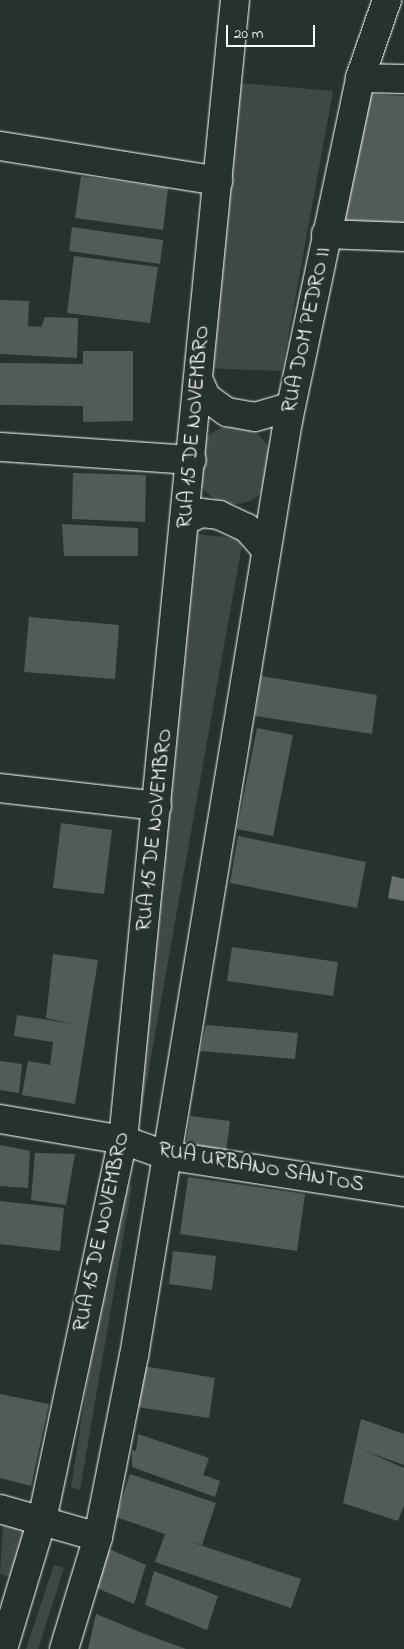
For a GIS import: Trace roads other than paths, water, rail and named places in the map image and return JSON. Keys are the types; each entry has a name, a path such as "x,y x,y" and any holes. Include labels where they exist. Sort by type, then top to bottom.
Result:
{"main road":[{"name":"RUA 15 DE NOVEMBRO","path":"3,1649 42,1520 123,1140 192,460 235,0"},
{"name":"RUA DOM PEDRO II","path":"165,1155 265,549 291,406 360,78 387,0"},
{"path":"360,78 404,79"},
{"path":"0,146 218,181"},
{"path":"326,234 404,237"},
{"path":"199,381 206,397 227,412 255,417 291,406"},
{"path":"0,447 192,460"},
{"path":"186,520 201,513 219,515 247,528 265,549"},
{"path":"0,788 157,806"},
{"name":"RUA URBANO SANTOS","path":"0,1120 123,1140 165,1155 404,1192"},
{"path":"64,1649 98,1537 134,1356 165,1155"},
{"path":"0,1509 98,1537"}]}
